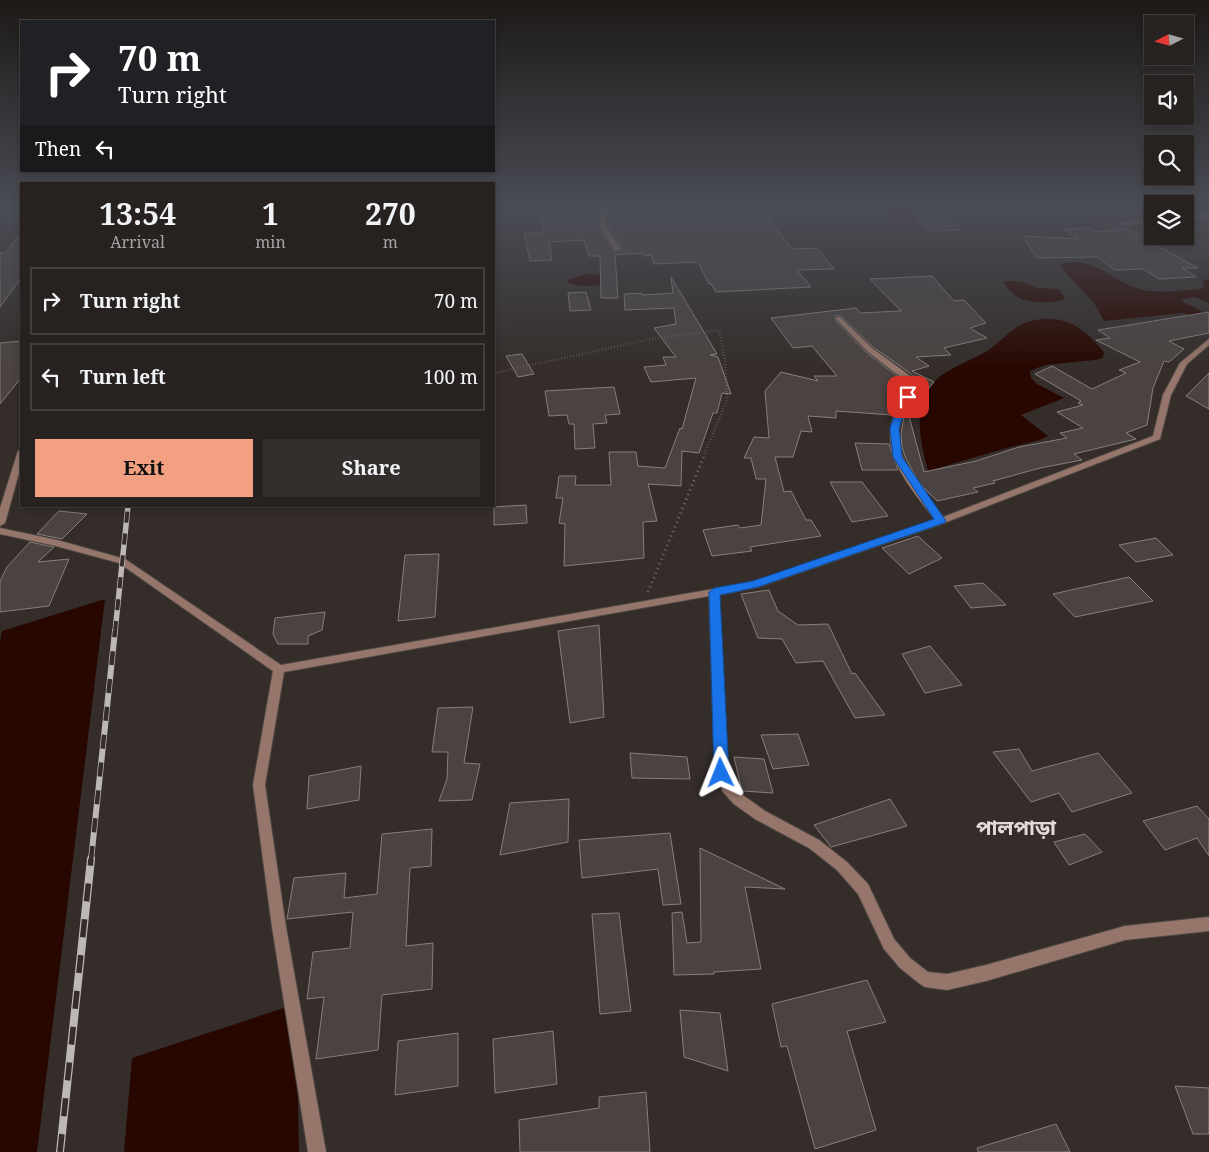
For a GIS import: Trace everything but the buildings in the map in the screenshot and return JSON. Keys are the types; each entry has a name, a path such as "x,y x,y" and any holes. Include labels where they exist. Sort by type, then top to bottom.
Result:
{"street":[{"path":"838,318 873,353 910,379 915,385 901,408 894,428 897,457 941,521"},
{"path":"0,531 57,543 122,561 279,669 754,585 941,521 1157,437 1166,395 1184,363 1209,341"},
{"path":"0,523 20,456"},
{"path":"714,592 721,773 728,788 739,800 760,815 814,844 842,866 863,889 889,944 905,963 925,979 947,982 986,973 1125,933 1209,924"},
{"path":"279,669 259,785 278,927 317,1152"}],"path":[{"path":"495,373 651,339 719,330 725,361 727,400 643,604"}],"shaded area":[{"path":"1079,263 1090,265 1131,286 1154,291 1201,289 1204,287 1202,282 1209,278 1209,303 1195,297 1180,300 1209,315 1209,323 1184,313 1104,321 1094,303 1064,271 1060,264"},
{"path":"586,274 612,275 608,285 581,286 568,283 567,280"},
{"path":"1003,282 1023,282 1037,288 1059,289 1065,298 1044,302 1021,299 1011,292"},
{"path":"1042,319 1062,320 1070,323 1085,332 1104,352 1103,358 1045,365 1030,371 1031,378 1037,384 1064,398 1021,415 1048,436 1040,440 928,471 920,435 920,412 928,390 940,376 987,351 1017,327"},
{"path":"105,599 37,1152 0,1152 0,641 2,631"},
{"path":"296,1004 299,1152 124,1152 132,1058"}],"railway":[{"path":"115,632 128,507"},
{"path":"91,860 115,631"},
{"path":"60,1152 91,859"}],"district":[{"name":"পালপাড়া","path":"1016,828"}],"route":[{"path":"721,773 714,592 754,585 941,521 897,457 894,428 901,408 908,397"}]}
